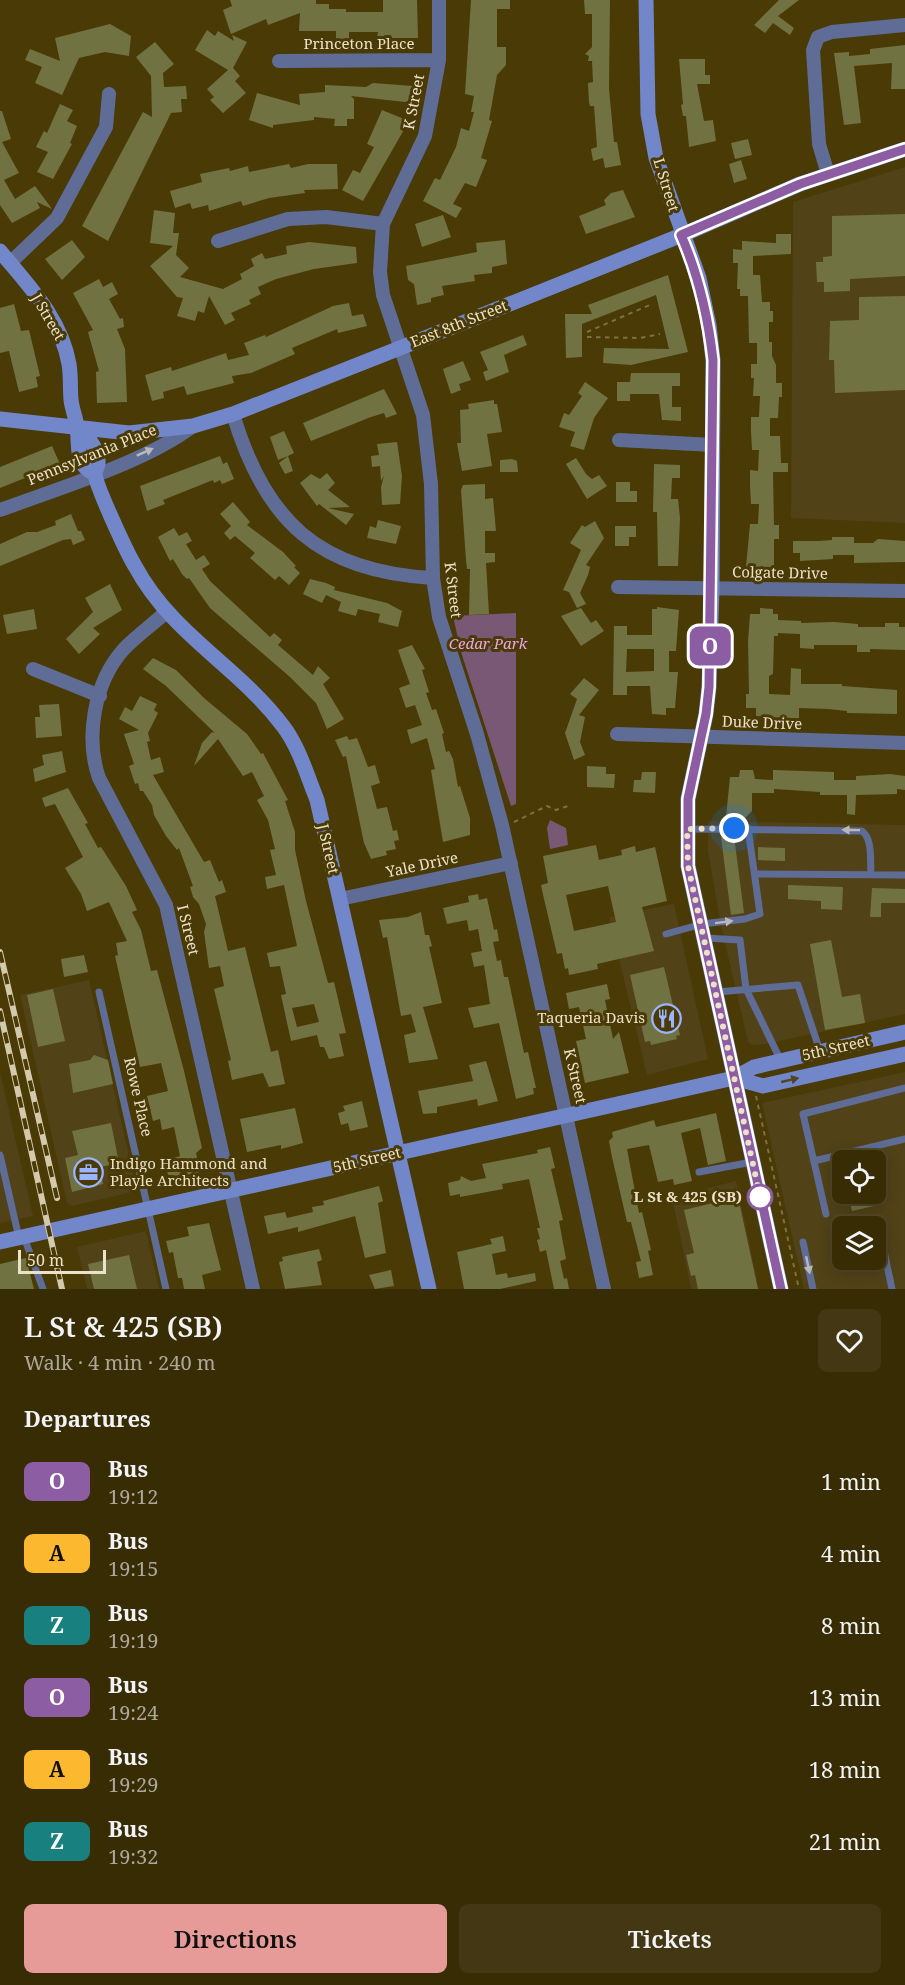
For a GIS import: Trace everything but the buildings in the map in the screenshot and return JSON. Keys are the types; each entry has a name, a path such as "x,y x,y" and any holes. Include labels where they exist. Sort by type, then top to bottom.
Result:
{"street":[{"name":"K Street","path":"439,0 439,60 425,136 383,224 380,272 383,295 417,393 427,444 433,578 439,617 477,734 502,825 604,1289"},
{"name":"L Street","path":"646,0 648,114 657,158 681,235 699,279 709,325 713,360 709,687 706,714 699,738 688,799 688,866 781,1289"},
{"path":"828,174 819,132 813,50 818,37 832,32 905,25"},
{"name":"Princeton Place","path":"279,61 439,60"},
{"path":"5,257 57,218 106,127 109,94"},
{"name":"East 8th Street","path":"0,419 129,433 193,426 233,414 400,348 828,174 905,149"},
{"path":"218,241 288,219 326,217 383,224"},
{"name":"J Street","path":"5,257 35,292 60,334 69,362 71,402 78,428 95,446 99,463 95,474 135,567 165,613 258,698 284,727 303,761 317,800 429,1289"},
{"path":"233,414 260,483 283,515 309,541 363,569 398,576 433,578"},
{"name":"Pennsylvania Place","path":"0,510 95,474 180,436 193,426"},
{"path":"619,440 713,445"},
{"name":"Colgate Drive","path":"618,587 905,591"},
{"name":"I Street","path":"165,613 123,651 107,675 91,736 94,763 99,778 166,905 253,1289"},
{"path":"33,669 100,696"},
{"name":"Duke Drive","path":"618,734 905,744"},
{"name":"Yale Drive","path":"340,899 511,863"},
{"name":"5th Street","path":"1,1239 21,1237 231,1191 734,1078 754,1067 905,1032"},
{"name":"5th Street","path":"734,1078 763,1086 905,1054"}],"lane":[{"path":"666,934 704,931 760,914 748,828"},
{"path":"687,829 862,831 869,841 871,875"},
{"path":"755,874 905,875"},
{"path":"704,931 741,940 746,989 781,1061"},
{"path":"717,992 798,984 820,1051"},
{"name":"Rowe Place","path":"99,992 166,1289"},
{"path":"826,1214 803,1114 905,1088"},
{"path":"814,1161 905,1139"},
{"path":"0,1155 21,1237 43,1289"},
{"path":"699,1172 752,1162"},
{"path":"802,1242 813,1289"},
{"path":"886,1260 892,1289"}],"path":[{"path":"587,332 652,304"},
{"path":"587,337 640,338 660,334"},
{"path":"502,825 548,806 556,810 568,806"}],"shaded area":[{"path":"905,167 905,523 791,518 793,202"},
{"path":"708,821 905,825 905,1014 766,1044 752,1045 748,1042 721,926 708,851"},
{"path":"674,904 708,1059 647,1075 609,917"},
{"path":"89,980 137,1191 72,1206 67,1203 20,995"},
{"path":"0,1072 33,1216 0,1223"},
{"path":"905,1072 905,1289 804,1289 762,1103"},
{"path":"736,1181 759,1289 691,1289 672,1197"},
{"path":"146,1231 159,1289 87,1289 77,1247"}],"green space":[{"name":"Cedar Park","path":"516,613 516,804 511,806 461,652 453,616"},
{"path":"550,820 566,828 568,845 550,849 547,828"}],"railway":[{"path":"0,952 57,1198"},
{"path":"0,1011 62,1289"}],"bus line":[{"name":"O","path":"781,1289 688,866 688,799 699,738 706,714 709,687 713,360 709,325 699,279 681,235 800,184 890,152 905,149"}],"place":[{"name":"Taqueria Davis","path":"666,1018"},
{"name":"Indigo Hammond and Playle Architects","path":"89,1173"},
{"name":"L St & 425 (SB)","path":"760,1197"}],"route":[{"path":"734,828 687,829 688,866 761,1201 760,1197"}]}
